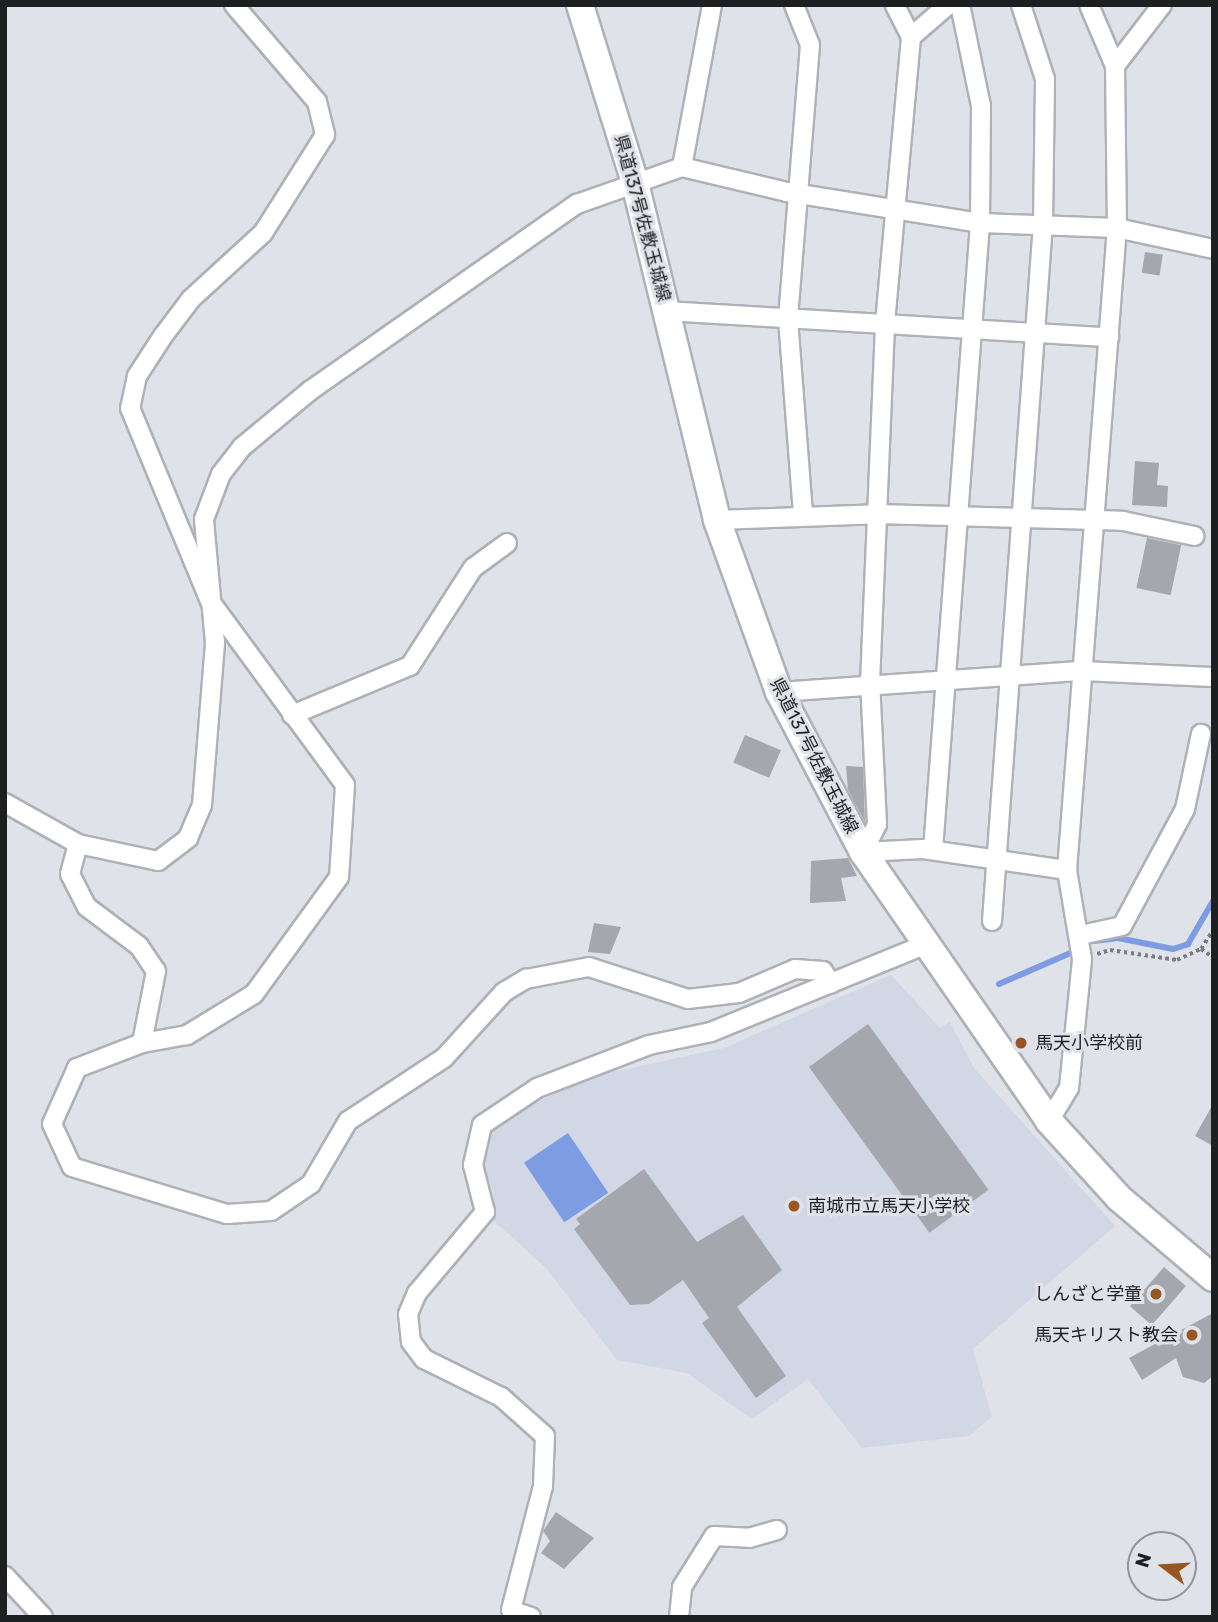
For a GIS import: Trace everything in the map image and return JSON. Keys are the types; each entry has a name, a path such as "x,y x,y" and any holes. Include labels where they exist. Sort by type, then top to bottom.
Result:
{"main road":[{"name":"県道137号佐敷玉城線","path":"580,5 634,179 717,520 779,692 863,852 1049,1121 1119,1198 1213,1278"}],"street":[{"path":"234,5 317,102 326,135 263,233 191,299 131,389 134,421 209,601 345,785 339,877 254,994 187,1035 142,1043 77,1068 52,1124 72,1167 246,1216 296,1198 348,1121 444,1058 504,992 526,979 589,967 688,999 739,993 795,969 823,971 831,984"},
{"path":"682,167 712,5"},
{"path":"794,5 810,45 788,319 803,515"},
{"path":"895,5 911,37 884,323 870,683 877,824 863,852 933,850 1067,870"},
{"path":"911,37 948,5"},
{"path":"933,850 947,679 956,518 981,223 981,106 960,5"},
{"path":"992,921 999,860 1018,520 1043,224 1045,79 1021,5"},
{"path":"1049,1121 1069,1088 1082,959 1081,935 1067,870 1091,523 1110,337 1117,228 1115,66 1089,5"},
{"path":"1115,66 1162,5"},
{"path":"5,803 78,844 158,861 188,838 202,805 215,643 209,601 204,519 221,474 242,447 508,246 634,179 682,167 799,194 981,223 1117,228 1213,249"},
{"path":"666,311 884,323 973,333 1110,337"},
{"path":"717,520 877,514 1091,523 1123,521 1194,536"},
{"path":"292,715 410,666 473,568 507,543"},
{"path":"779,692 870,683 1082,671 1212,677"},
{"path":"1081,935 1122,926 1185,809 1201,734"},
{"path":"78,844 70,874 87,907 139,946 156,971 142,1043"},
{"path":"531,1617 509,1613 543,1486 545,1436 501,1397 425,1359 411,1342 408,1314 417,1293 485,1212 473,1165 482,1125 537,1088 649,1045 711,1032 925,945"},
{"path":"679,1617 682,1587 714,1536 749,1538 776,1530"},
{"path":"5,1576 43,1617"}],"path":[{"path":"1082,959 1110,950 1177,960 1201,949 1213,930"},
{"path":"1201,949 1213,957"}],"shaded area":[{"name":"南城市立馬天小学校","path":"891,975 940,1028 950,1022 974,1068 1115,1226 973,1349 992,1417 969,1436 862,1448 808,1379 752,1419 687,1373 617,1360 546,1268 493,1220 493,1191 481,1163 489,1136 508,1117 546,1098 594,1076 724,1048"}],"water":[{"path":"568,1133 608,1193 564,1222 524,1163"}],"building":[{"path":"1145,252 1163,255 1159,276 1142,273"},
{"path":"1135,461 1159,463 1157,485 1168,486 1167,507 1132,505"},
{"path":"1147,538 1181,545 1171,595 1136,588"},
{"path":"745,735 781,750 769,778 733,763"},
{"path":"846,766 863,767 865,822 848,790"},
{"path":"848,858 857,876 841,878 846,901 810,903 811,861"},
{"path":"594,923 621,927 610,954 588,952"},
{"path":"868,1024 988,1190 929,1233 809,1067"},
{"path":"1213,1104 1213,1146 1195,1136"},
{"path":"644,1169 697,1242 743,1215 782,1270 737,1307 786,1376 756,1398 702,1323 709,1318 683,1280 649,1304 630,1305 574,1229 580,1224 576,1219"},
{"name":"しんざと学童","path":"1164,1267 1186,1286 1152,1325 1130,1306"},
{"name":"馬天キリスト教会","path":"1213,1313 1213,1376 1204,1383 1183,1377 1176,1358 1142,1380 1129,1358"},
{"path":"556,1512 594,1538 564,1569 541,1553 550,1541 543,1531"}],"waterway":[{"path":"1094,941 1118,938 1173,949 1188,944 1213,901"},
{"path":"999,984 1073,952"}],"place":[{"name":"馬天小学校前","path":"1021,1043"},
{"name":"南城市立馬天小学校","path":"794,1206"},
{"name":"しんざと学童","path":"1156,1294"},
{"name":"馬天キリスト教会","path":"1192,1335"}]}
